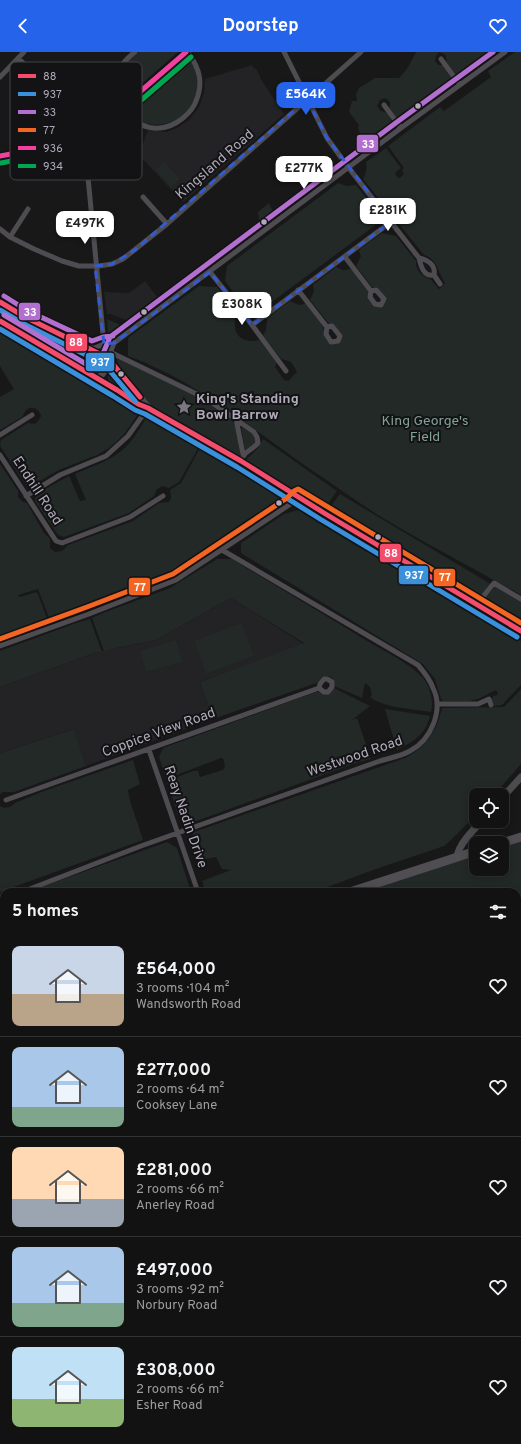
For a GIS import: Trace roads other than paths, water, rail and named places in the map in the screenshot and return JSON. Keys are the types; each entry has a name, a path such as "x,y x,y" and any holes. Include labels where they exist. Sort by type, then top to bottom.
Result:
{"highway":[{"path":"509,841 521,837"},
{"path":"362,888 469,853"}],"main road":[{"path":"0,302 25,317 92,349 109,355 122,376 148,408"},
{"path":"0,321 138,404 242,458 324,513 521,630"},
{"path":"85,372 86,363 92,349"},
{"path":"98,379 106,370 109,355"},
{"path":"509,790 521,777"},
{"path":"461,856 459,849 476,828"}],"street":[{"path":"14,62 24,52"},
{"path":"123,62 135,52"},
{"path":"142,91 187,52 198,68 200,83 199,94 194,105 186,116 176,124 166,128 154,128 142,125"},
{"path":"284,52 327,138 348,168 419,258 421,267 426,274 430,276 434,275"},
{"name":"Kingsland Road","path":"0,229 34,249 62,261 79,266 99,266 112,264 123,259 166,224 361,52"},
{"path":"92,349 104,344 114,343 505,52"},
{"path":"18,58 22,62"},
{"path":"441,59 460,85"},
{"path":"0,77 10,66"},
{"path":"384,105 401,128"},
{"path":"0,156 10,154"},
{"path":"88,180 104,344"},
{"path":"143,197 166,224"},
{"path":"10,236 28,209"},
{"path":"252,325 391,222"},
{"path":"345,256 371,291"},
{"path":"419,258 428,261 432,265 435,271 434,275 440,284"},
{"path":"210,272 286,371"},
{"path":"298,290 327,327"},
{"path":"114,343 109,355 205,398 254,432 258,443 242,458"},
{"path":"26,496 60,475 106,456 128,436 148,408"},
{"path":"0,435 32,415"},
{"path":"236,419 242,458"},
{"name":"Endhill Road","path":"0,455 56,541 62,543 130,517 163,496"},
{"path":"0,646 89,614 176,580 292,503 298,496"},
{"name":"Westwood Road","path":"32,888 179,832 411,751 421,744 430,732 434,722 437,704 434,689 427,676 418,665 222,550"},
{"path":"477,604 494,583 521,599"},
{"name":"Coppice View Road","path":"6,800 319,688"},
{"path":"437,704 478,704 491,700"},
{"name":"Reay Nadin Drive","path":"149,750 179,832 197,888"}],"place":[{"name":"King's Standing Bowl Barrow","path":"184,407"}],"park label":[{"name":"King George's Field","path":"425,430"}]}
